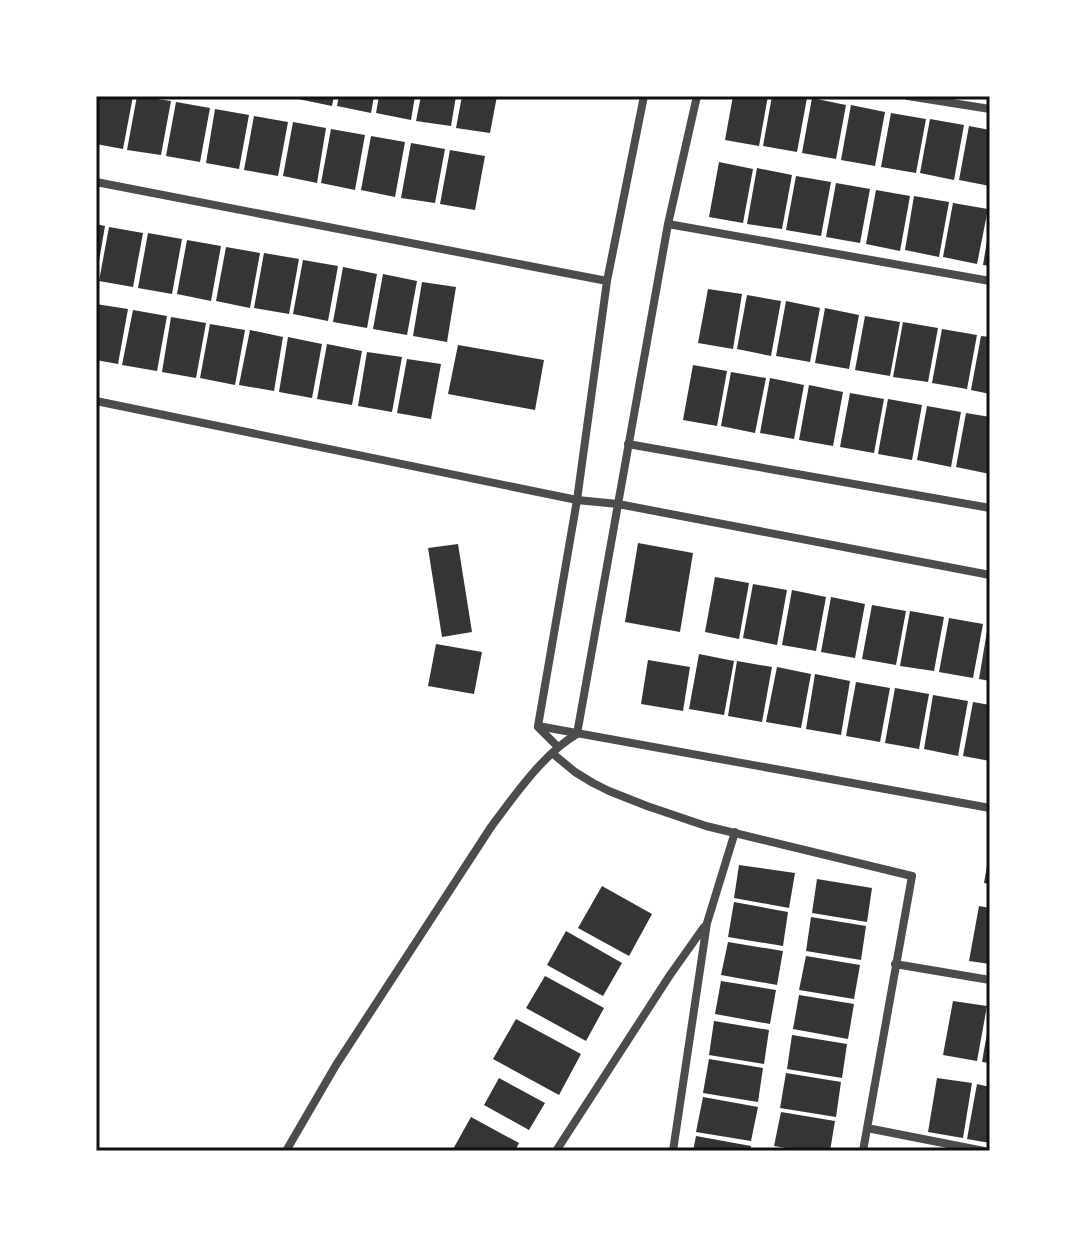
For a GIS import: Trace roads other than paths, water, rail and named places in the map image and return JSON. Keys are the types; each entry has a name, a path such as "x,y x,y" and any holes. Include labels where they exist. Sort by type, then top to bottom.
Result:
{"street":[{"path":"644,96 607,281 577,500 538,726 575,772 609,791 706,826 912,876 863,1151"},
{"path":"286,1151 336,1065 491,827 555,750 577,734 668,224 697,96"},
{"path":"908,96 990,109"},
{"path":"96,182 607,281"},
{"path":"668,224 990,281"},
{"path":"96,401 577,500 618,504 990,575"},
{"path":"628,444 990,508"},
{"path":"538,726 990,808"},
{"path":"673,1151 707,923 735,832"},
{"path":"556,1151 707,923"},
{"path":"895,964 990,980"},
{"path":"867,1128 984,1151"}]}
